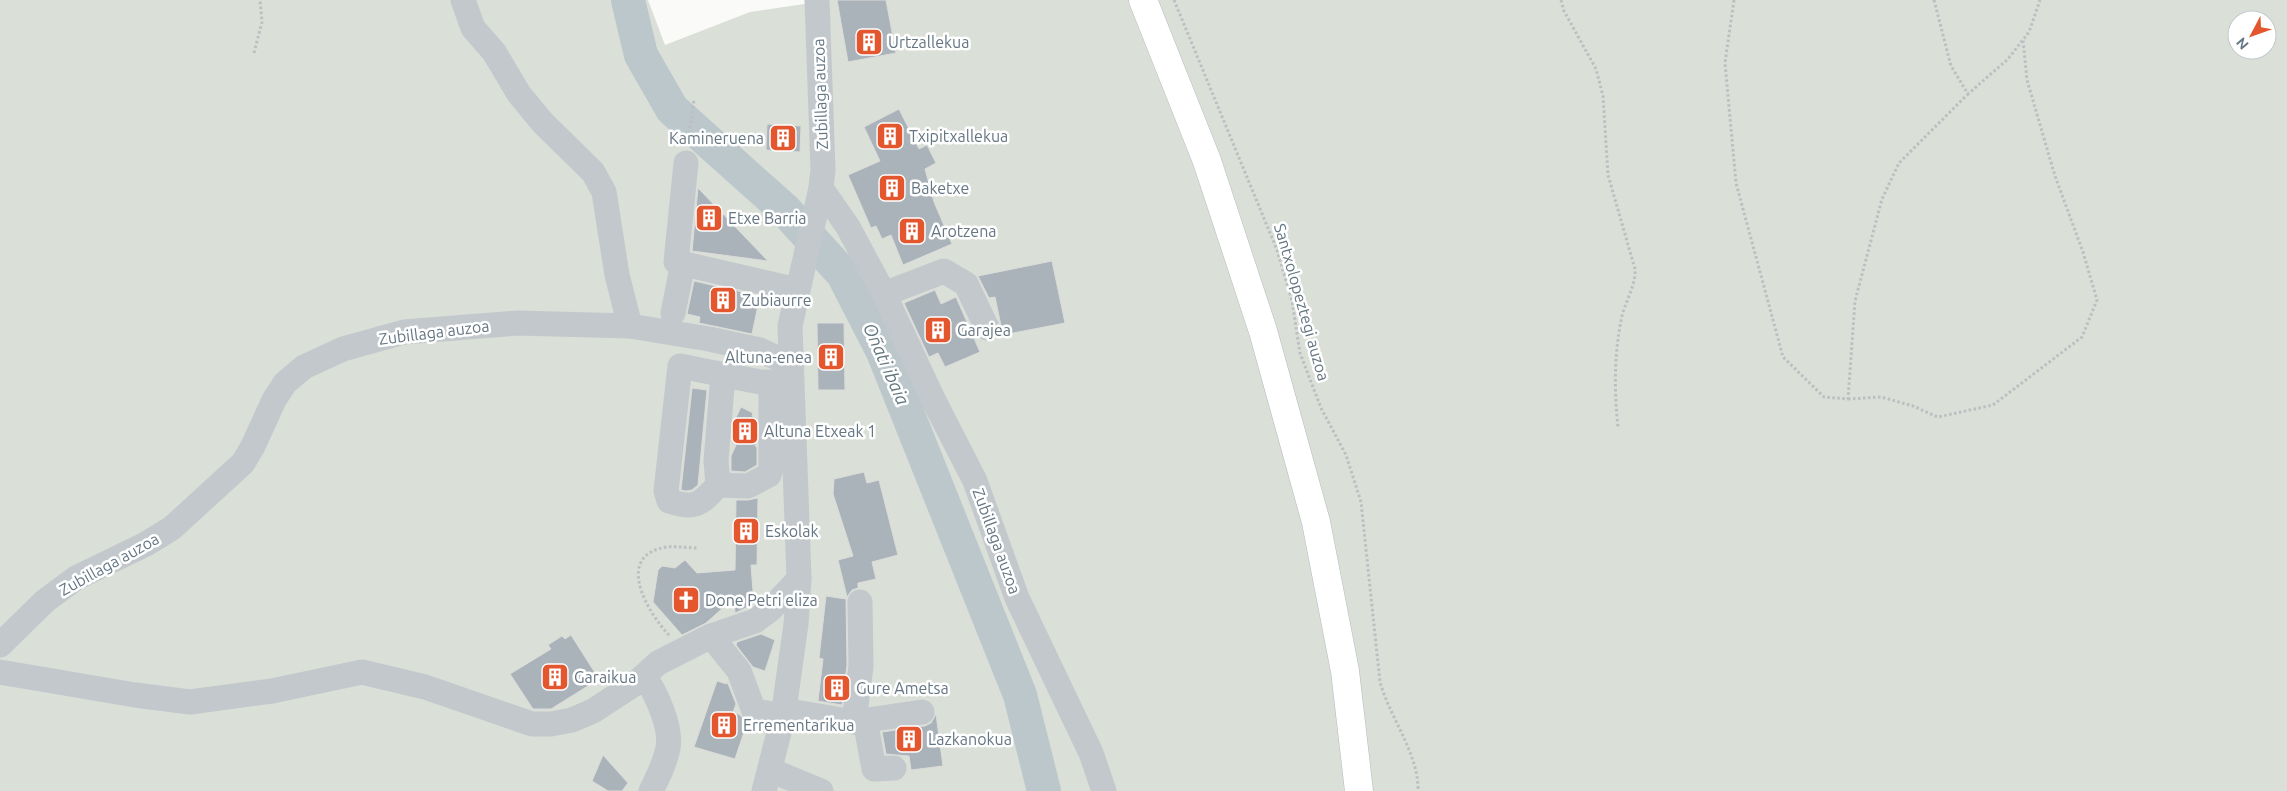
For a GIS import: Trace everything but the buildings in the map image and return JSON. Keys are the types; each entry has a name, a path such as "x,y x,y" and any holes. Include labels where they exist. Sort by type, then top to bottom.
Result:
{"main road":[{"path":"1144,0 1216,189 1262,331 1316,522 1345,671 1359,791"}],"street":[{"path":"463,0 473,28 494,52 523,100 551,132 580,157 600,182 604,192 617,275 630,326"},
{"name":"Zubillaga auzoa","path":"718,485 748,486 769,475 771,468 781,383 790,359 790,326 821,188 822,119 817,0"},
{"path":"686,163 676,262 798,288"},
{"name":"Zubillaga auzoa","path":"821,188 848,227 884,294 933,399 975,481 1017,598 1091,753 1104,791"},
{"path":"673,313 684,264"},
{"path":"884,294 944,271 966,284 987,328"},
{"name":"Zubillaga auzoa","path":"0,645 45,602 76,578 146,544 176,524 235,471 248,456 274,400 296,372 321,359 376,338 404,332 518,323 630,326 709,339 760,350 776,358 790,359"},
{"path":"723,375 716,461 718,485 704,500 686,507 670,502 666,491 680,366 723,375 781,383"},
{"name":"Zubillaga auzoa","path":"767,780 778,712 796,624 799,579 781,383"},
{"path":"0,672 163,700 190,702 272,691 362,672 417,684 511,718 540,725 572,720 593,711 644,676 658,663 711,636 755,621 771,609 799,579"},
{"path":"860,602 861,666 859,721 874,769 894,768"},
{"path":"711,636 739,671 754,712 778,712 859,721 922,712"},
{"path":"644,676 652,687 661,708 669,746 664,764 651,791"},
{"path":"767,780 821,791"}],"path":[{"path":"254,53 262,22 260,0"},
{"name":"Santxolopeztegi auzoa","path":"1174,0 1277,250 1292,301 1300,352 1322,408 1346,455 1361,502 1380,682 1386,703 1419,778 1418,791"},
{"path":"1561,0 1564,11 1596,69 1603,96 1608,175 1635,268 1635,276 1622,315 1617,348 1615,396 1618,427"},
{"path":"1734,0 1725,63 1736,183 1783,357 1824,397 1848,399 1881,397 1938,416 1993,405 2082,337 2097,300 2083,252 2055,176 2028,80 2023,40"},
{"path":"1934,0 1951,66 1968,94"},
{"path":"1848,399 1855,301 1882,199 1899,162 1968,94 2008,59 2029,32 2040,0"},
{"path":"686,163 694,100"},
{"path":"683,650 657,621 645,602 641,594 639,572 641,561 648,554 666,547 698,548"}],"shaded area":[{"path":"0,0 648,0 665,45 750,12 831,0 2287,0 2287,791 0,791"}],"waterway":[{"name":"Oñati ibaia","path":"628,0 641,55 672,109 785,210 843,274 883,352 1020,695 1044,791"}],"place":[{"name":"Urtzallekua","path":"869,42"},
{"name":"Txipitxallekua","path":"890,136"},
{"name":"Kamineruena","path":"783,138"},
{"name":"Baketxe","path":"892,188"},
{"name":"Etxe Barria","path":"709,218"},
{"name":"Arotzena","path":"912,231"},
{"name":"Zubiaurre","path":"723,300"},
{"name":"Garajea","path":"938,330"},
{"name":"Altuna-enea","path":"831,357"},
{"name":"Altuna Etxeak 1","path":"745,431"},
{"name":"Eskolak","path":"746,531"},
{"name":"Done Petri eliza","path":"686,600"},
{"name":"Garaikua","path":"555,677"},
{"name":"Gure Ametsa","path":"837,688"},
{"name":"Errementarikua","path":"724,725"},
{"name":"Lazkanokua","path":"909,739"}]}
